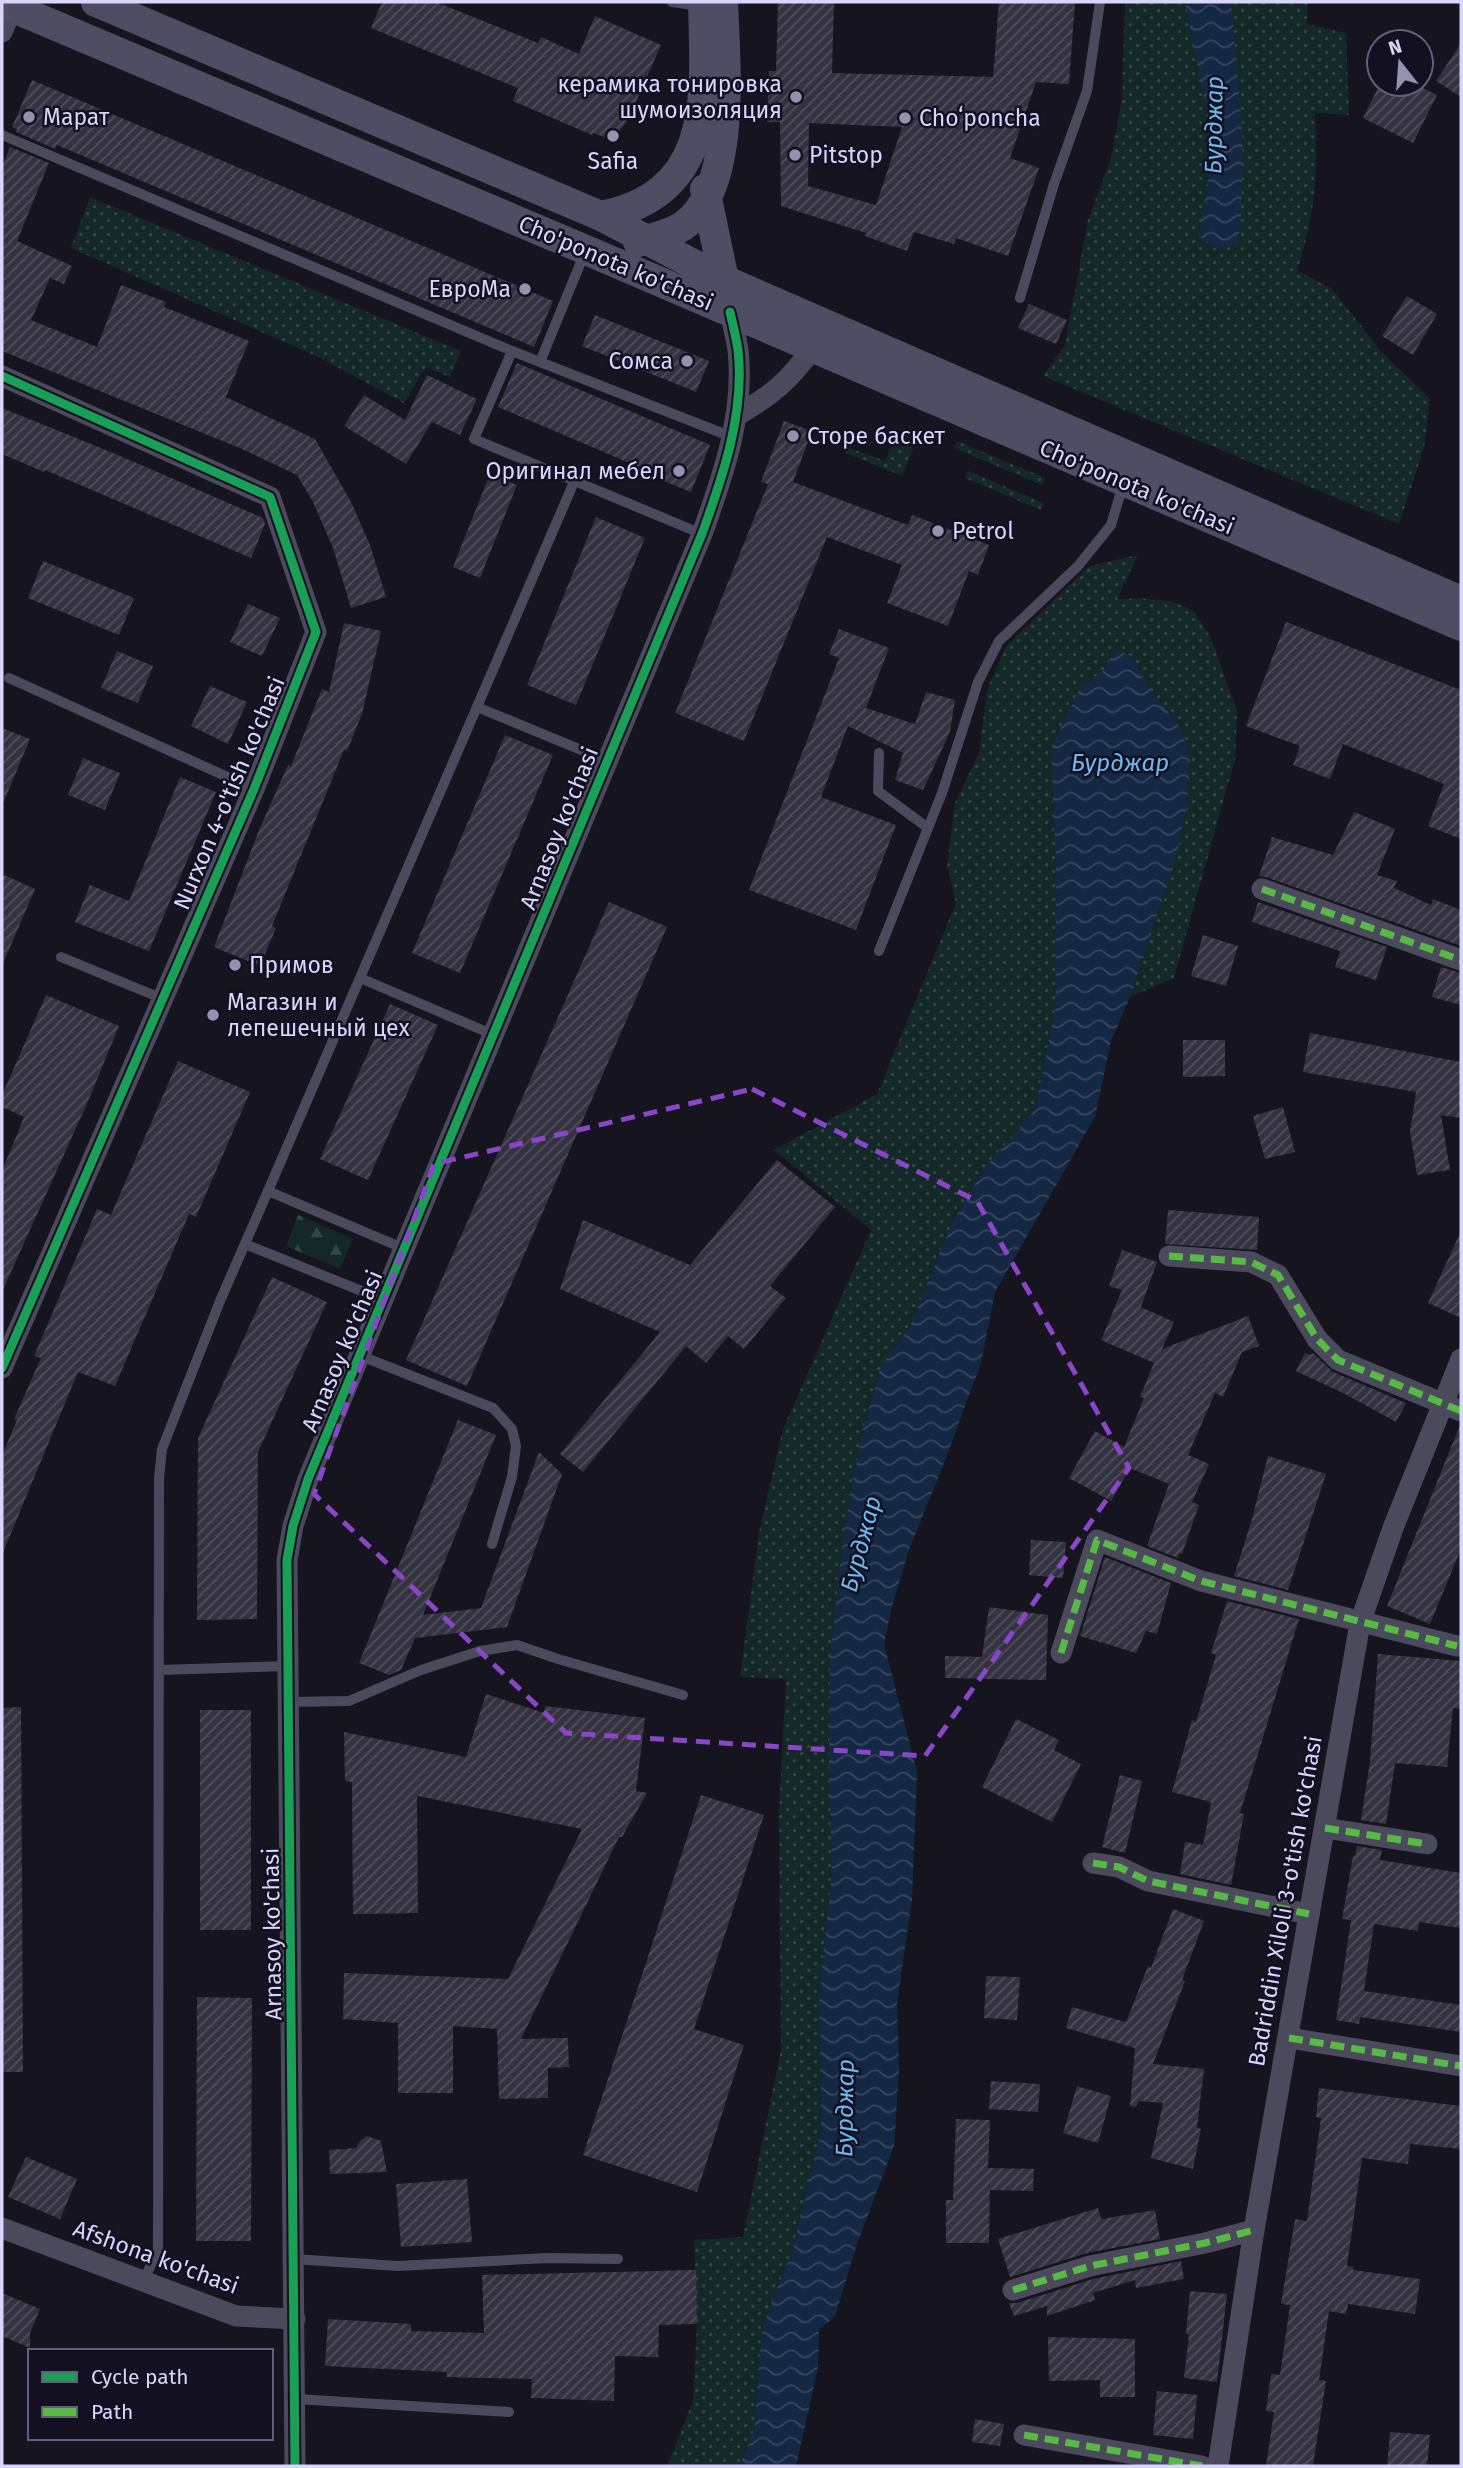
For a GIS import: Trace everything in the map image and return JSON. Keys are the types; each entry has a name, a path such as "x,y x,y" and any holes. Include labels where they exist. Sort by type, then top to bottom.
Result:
{"main road":[{"name":"Cho'ponota ko'chasi","path":"96,2 601,216 724,280 1130,475"},
{"name":"Arnasoy ko'chasi","path":"710,3 696,140 730,312"},
{"name":"Arnasoy ko'chasi","path":"586,250 648,239 683,226 707,198 716,173 725,95 710,3"},
{"name":"Cho'ponota ko'chasi","path":"8,11 586,250 813,348 1130,475 1461,601"},
{"name":"Arnasoy ko'chasi","path":"601,216 637,206 660,191 681,170 696,140"},
{"name":"Cho'ponota ko'chasi","path":"1228,513 1461,626"}],"street":[{"name":"Arnasoy ko'chasi","path":"295,2466 288,1666 288,1560 293,1526 308,1479 702,534 720,484 734,426 739,366 730,312"},
{"path":"734,426 793,376 813,348"},
{"name":"Nurxon 4-o'tish ko'chasi","path":"2,376 270,497 316,632 254,789 2,1368"},
{"path":"1262,889 1461,960"},
{"path":"1169,1256 1251,1262 1263,1266 1278,1275 1317,1339 1338,1360 1452,1407"},
{"name":"Badriddin Xiloli 3-o'tish ko'chasi","path":"1218,2466 1254,2230 1360,1623 1393,1528 1452,1407 1461,1359"},
{"path":"1060,1653 1097,1540 1201,1581 1457,1646"},
{"path":"1325,1828 1427,1844"},
{"path":"1093,1863 1119,1867 1148,1881 1309,1914"},
{"path":"1289,2038 1461,2066"},
{"name":"Afshona ko'chasi","path":"2,2228 236,2316 295,2319"},
{"path":"1013,2290 1090,2266 1205,2243 1254,2230"},
{"path":"1024,2435 1202,2466"}],"lane":[{"path":"672,2 710,3"},
{"path":"1020,298 1054,184 1087,91 1100,2"},
{"path":"2,135 512,351 734,426"},
{"path":"540,362 586,250"},
{"path":"512,351 474,439 702,534"},
{"path":"879,951 942,793 978,682 999,642 1079,566 1111,526 1130,475"},
{"path":"144,2280 158,2249 159,1478 162,1449 245,1244 574,482"},
{"path":"9,678 254,789"},
{"path":"477,708 608,761"},
{"path":"878,753 878,791 928,828"},
{"path":"61,957 163,999"},
{"path":"360,978 494,1035"},
{"path":"268,1191 405,1249"},
{"path":"245,1244 384,1300"},
{"path":"361,1356 493,1408 512,1429 516,1446 512,1477 492,1544"},
{"path":"289,1702 349,1701 421,1670 480,1651 517,1645 683,1695"},
{"path":"159,1670 288,1666"},
{"path":"295,2259 398,2266 547,2258 618,2259"},
{"path":"296,2399 509,2412"}],"highlighted area":[{"path":"752,1089 977,1201 1129,1468 925,1756 566,1733 314,1494 434,1164"}],"green space":[{"path":"1125,2 1308,2 1307,24 1346,33 1349,115 1315,113 1316,154 1312,211 1297,270 1332,289 1380,350 1430,399 1424,448 1399,524 1043,376 1065,345 1088,220 1111,158 1122,99"},
{"path":"90,197 461,351 450,377 426,367 404,403 316,356 71,248"},
{"path":"894,440 913,448 902,476 845,453 847,447 885,461"},
{"path":"957,441 1045,478 1042,485 954,448"},
{"path":"968,471 1044,503 1041,510 965,478"},
{"path":"1138,555 1117,599 1171,601 1194,611 1212,640 1237,711 1235,759 1174,978 1130,997 1176,859 1187,806 1190,759 1181,728 1149,688 1130,655 1081,686 1051,748 1056,869 1056,1005 1035,1110 985,1167 952,1223 909,1328 881,1366 862,1432 844,1530 830,1657 832,1872 819,1995 821,2131 793,2248 762,2327 754,2430 739,2466 667,2466 693,2401 697,2324 694,2240 743,2237 781,2050 779,1811 786,1679 740,1677 759,1532 783,1429 871,1230 774,1150 877,1094 956,903 947,866 955,803 979,753 987,690 1006,646 1089,566"},
{"path":"298,1215 353,1239 340,1269 286,1246"}],"water":[{"name":"Бурджар","path":"1185,2 1231,2 1243,139 1241,224 1236,245 1216,249 1199,236 1209,174 1209,122"},
{"name":"Бурджар","path":"1114,651 1130,655 1149,688 1181,728 1190,759 1187,806 1176,859 1130,997 1111,1041 1095,1117 995,1292 981,1363 910,1547 892,1606 884,1644 917,1772 912,1899 897,2004 899,2070 894,2146 857,2244 835,2316 819,2330 818,2368 796,2466 739,2466 754,2430 762,2327 793,2248 821,2131 819,1995 832,1872 830,1657 844,1530 862,1432 881,1366 909,1328 952,1223 985,1167 1035,1110 1056,1005 1056,869 1051,748 1081,686 1105,670"}],"building":[{"path":"382,2 436,2 538,43 541,37 579,54 595,16 661,45 628,120 618,133 607,138 593,133 592,135 513,101 518,88 371,28"},
{"path":"778,2 834,2 832,73 993,77 999,2 1075,2 1069,84 1036,82 1010,158 1039,168 1008,256 956,238 954,244 914,232 907,251 865,236 866,233 781,206 780,122 767,122 769,71 776,71","holes":["809,123 902,127 876,205 808,186"]},
{"path":"1461,43 1461,97 1436,81"},
{"path":"32,80 553,301 534,347 57,145 55,149 16,132 17,129 12,127"},
{"path":"1435,94 1437,95 1413,143 1363,118 1373,98 1435,98"},
{"path":"10,147 49,163 17,241 72,266 64,284 50,278 31,320 97,347 121,285 166,302 164,307 249,341 226,397 315,439 351,502 370,545 386,597 351,608 333,548 313,502 297,475 242,449 2,351 2,167"},
{"path":"1407,296 1437,314 1413,355 1382,336"},
{"path":"1029,304 1067,320 1056,344 1018,328"},
{"path":"595,315 709,361 696,392 582,346"},
{"path":"517,363 710,445 691,492 659,479 660,476 498,407"},
{"path":"427,375 477,399 460,435 432,422 406,464 344,426 364,395 405,420"},
{"path":"2,408 263,518 265,524 251,558 2,454"},
{"path":"784,421 812,431 793,482 908,525 912,515 989,545 978,575 969,571 948,626 887,603 902,565 827,537 744,741 675,713 768,484 761,482"},
{"path":"490,474 517,485 480,578 453,567"},
{"path":"596,517 645,538 576,705 527,685"},
{"path":"43,561 134,598 119,635 28,598"},
{"path":"248,604 280,618 262,656 230,642"},
{"path":"1286,622 1461,690 1461,839 1428,826 1444,784 1343,744 1330,779 1293,765 1300,746 1246,726"},
{"path":"344,623 381,631 362,714 347,751 344,750 272,926 276,928 260,966 214,947 259,830 288,765 291,766 322,689 329,692"},
{"path":"839,629 889,648 866,708 915,724 926,692 955,700 950,732 923,790 895,780 903,753 848,726 821,797 896,825 856,930 749,890 839,658 829,654"},
{"path":"117,651 153,666 138,703 101,688"},
{"path":"210,686 247,702 228,744 191,726"},
{"path":"2,728 30,739 2,806"},
{"path":"505,735 553,755 460,973 412,953"},
{"path":"83,758 120,773 105,810 68,795"},
{"path":"180,777 216,792 149,951 75,922 90,885 129,901"},
{"path":"1354,812 1395,829 1377,875 1397,881 1394,888 1431,905 1433,899 1461,910 1461,946 1259,876 1272,837 1333,855"},
{"path":"2,874 35,889 2,966"},
{"path":"609,902 667,927 467,1386 406,1360"},
{"path":"1258,902 1387,947 1376,980 1335,967 1340,951 1252,922"},
{"path":"1203,935 1238,946 1226,986 1191,976"},
{"path":"1441,967 1461,973 1461,1005 1432,997"},
{"path":"46,995 119,1026 2,1292 2,1171 24,1117 2,1107 2,1095"},
{"path":"390,1004 438,1025 368,1180 320,1159"},
{"path":"1310,1033 1461,1062 1461,1118 1441,1115 1450,1170 1417,1175 1410,1132 1416,1092 1303,1072"},
{"path":"1183,1040 1225,1040 1225,1076 1183,1077"},
{"path":"178,1061 250,1092 196,1217 189,1214 115,1386 78,1372 2,1555 2,1455 17,1420 14,1419 41,1358 34,1356 97,1209 111,1215"},
{"path":"1283,1107 1295,1152 1265,1159 1253,1116"},
{"path":"777,1160 835,1207 770,1286 786,1298 744,1349 728,1336 706,1363 686,1346 583,1472 560,1454 660,1332 560,1289 583,1220 690,1265"},
{"path":"1168,1210 1259,1217 1257,1250 1165,1244"},
{"path":"1461,1231 1461,1318 1428,1303"},
{"path":"1122,1250 1157,1262 1141,1307 1174,1322 1162,1349 1248,1316 1259,1346 1242,1352 1223,1397 1215,1393 1188,1455 1209,1464 1192,1502 1199,1505 1182,1554 1179,1553 1178,1558 1147,1546 1169,1484 1130,1468 1111,1501 1069,1478 1095,1431 1124,1447 1144,1398 1140,1397 1154,1363 1101,1340 1122,1290 1109,1286"},
{"path":"272,1277 327,1302 258,1452 257,1619 197,1620 198,1438"},
{"path":"1305,1353 1313,1353 1333,1372 1406,1403 1396,1422 1296,1371"},
{"path":"458,1420 496,1435 423,1615 481,1608 539,1452 562,1474 507,1627 415,1638 401,1670 389,1675 359,1663"},
{"path":"1460,1425 1461,1549 1430,1624 1387,1606"},
{"path":"1268,1456 1326,1474 1288,1590 1234,1576"},
{"path":"1031,1540 1066,1542 1063,1578 1029,1575"},
{"path":"1105,1557 1171,1583 1157,1634 1146,1631 1136,1653 1080,1636"},
{"path":"1227,1601 1299,1619 1240,1813 1244,1814 1231,1885 1180,1874 1185,1842 1203,1845 1211,1802 1172,1792 1192,1720 1196,1722 1216,1655 1211,1653"},
{"path":"989,1607 1048,1615 1046,1680 945,1678 945,1656 982,1657"},
{"path":"1378,1654 1461,1661 1461,1709 1453,1708 1447,1767 1395,1763 1386,1824 1361,1820 1370,1761"},
{"path":"486,1694 544,1713 545,1706 645,1718 636,1791 647,1793 622,1837 619,1837 521,2039 568,2038 569,2067 548,2068 548,2098 499,2099 497,2029 453,2026 453,2093 398,2093 398,2023 343,2019 344,1973 508,1979 582,1829 417,1796 418,1913 353,1914 352,1782 345,1781 344,1732 466,1757"},
{"path":"21,1707 23,2072 2,2072 2,1708"},
{"path":"200,1710 251,1710 251,1930 200,1930"},
{"path":"1016,1719 1059,1740 1054,1750 1081,1764 1052,1822 982,1787"},
{"path":"1120,1775 1142,1781 1125,1853 1102,1847"},
{"path":"701,1795 764,1815 694,2029 744,2045 697,2192 583,2155"},
{"path":"1357,1846 1382,1850 1380,1860 1461,1873 1461,1928 1419,1922 1418,1931 1374,1924 1364,1991 1461,2005 1461,2032 1360,2017 1359,2024 1336,2020 1351,1920 1342,1919"},
{"path":"1173,1909 1204,1921 1182,1980 1185,1981 1153,2064 1204,2069 1197,2128 1201,2129 1193,2169 1151,2158 1163,2103 1139,2101 1136,2107 1130,2106 1135,2048 1066,2028 1072,2007 1126,2022 1148,1966 1151,1968"},
{"path":"986,1976 1020,1977 1017,2020 984,2018"},
{"path":"197,1997 252,1998 251,2241 196,2241"},
{"path":"991,2081 1040,2084 1038,2112 989,2109"},
{"path":"1077,2086 1111,2096 1098,2143 1063,2133"},
{"path":"1319,2088 1461,2106 1461,2149 1410,2144 1408,2164 1362,2158 1347,2266 1353,2267 1353,2270 1420,2279 1415,2314 1348,2304 1346,2314 1329,2311 1319,2380 1326,2381 1313,2466 1266,2466 1274,2412 1266,2411 1271,2374 1280,2375 1290,2305 1281,2304 1295,2219 1307,2221 1321,2118 1316,2117"},
{"path":"956,2119 990,2120 988,2168 1034,2169 1033,2191 990,2190 989,2243 946,2243 946,2200 953,2200"},
{"path":"367,2136 381,2141 387,2172 330,2174 329,2150 356,2148"},
{"path":"26,2157 77,2179 60,2219 8,2197"},
{"path":"467,2179 472,2242 401,2247 396,2184"},
{"path":"1098,2208 1101,2219 1155,2210 1160,2239 1087,2253 1010,2277 998,2239"},
{"path":"1181,2261 1184,2279 1136,2288 1135,2280 1093,2293 1095,2300 1047,2316 1047,2306 1014,2316 1009,2303 1017,2303 1093,2279"},
{"path":"696,2270 697,2324 659,2325 658,2357 615,2356 614,2401 531,2398 532,2379 446,2377 447,2372 325,2366 328,2319 411,2324 411,2331 484,2333 482,2275"},
{"path":"1190,2291 1227,2294 1217,2382 1184,2378"},
{"path":"2,2293 40,2309 30,2333 30,2348 2,2336"},
{"path":"1048,2337 1135,2339 1135,2397 1100,2397 1100,2380 1049,2381"},
{"path":"1157,2391 1197,2395 1193,2439 1153,2435"},
{"path":"975,2419 1004,2424 1000,2446 972,2442"},
{"path":"1390,2432 1430,2435 1427,2466 1387,2466"}],"marked path":[{"path":"1262,889 1461,960"},
{"path":"1169,1256 1251,1262 1278,1275 1317,1339 1338,1360 1461,1411"},
{"path":"1061,1653 1097,1540 1201,1581 1457,1646"},
{"path":"1325,1828 1427,1844"},
{"path":"1093,1863 1119,1867 1148,1881 1309,1914"},
{"path":"1289,2038 1461,2066"},
{"path":"1013,2290 1090,2266 1205,2243 1254,2230"},
{"path":"1024,2435 1202,2466"}],"cycle path":[{"path":"295,2466 287,1560 293,1526 308,1479 702,534 724,467 735,421 738,350 730,312"},
{"path":"2,376 270,497 316,632 254,789 2,1368"}],"place":[{"name":"керамика тонировка шyмоизоляция","path":"796,97"},
{"name":"Марат","path":"29,117"},
{"name":"Choʻponcha","path":"905,118"},
{"name":"Safia","path":"613,136"},
{"name":"Pitstop","path":"795,155"},
{"name":"ЕвроМа","path":"525,289"},
{"name":"Сомса","path":"687,361"},
{"name":"Сторе баскет","path":"793,436"},
{"name":"Оригинал мебел","path":"679,471"},
{"name":"Petrol","path":"938,531"},
{"name":"Примов","path":"235,965"},
{"name":"Магазин и лепешечный цех","path":"213,1015"}]}
